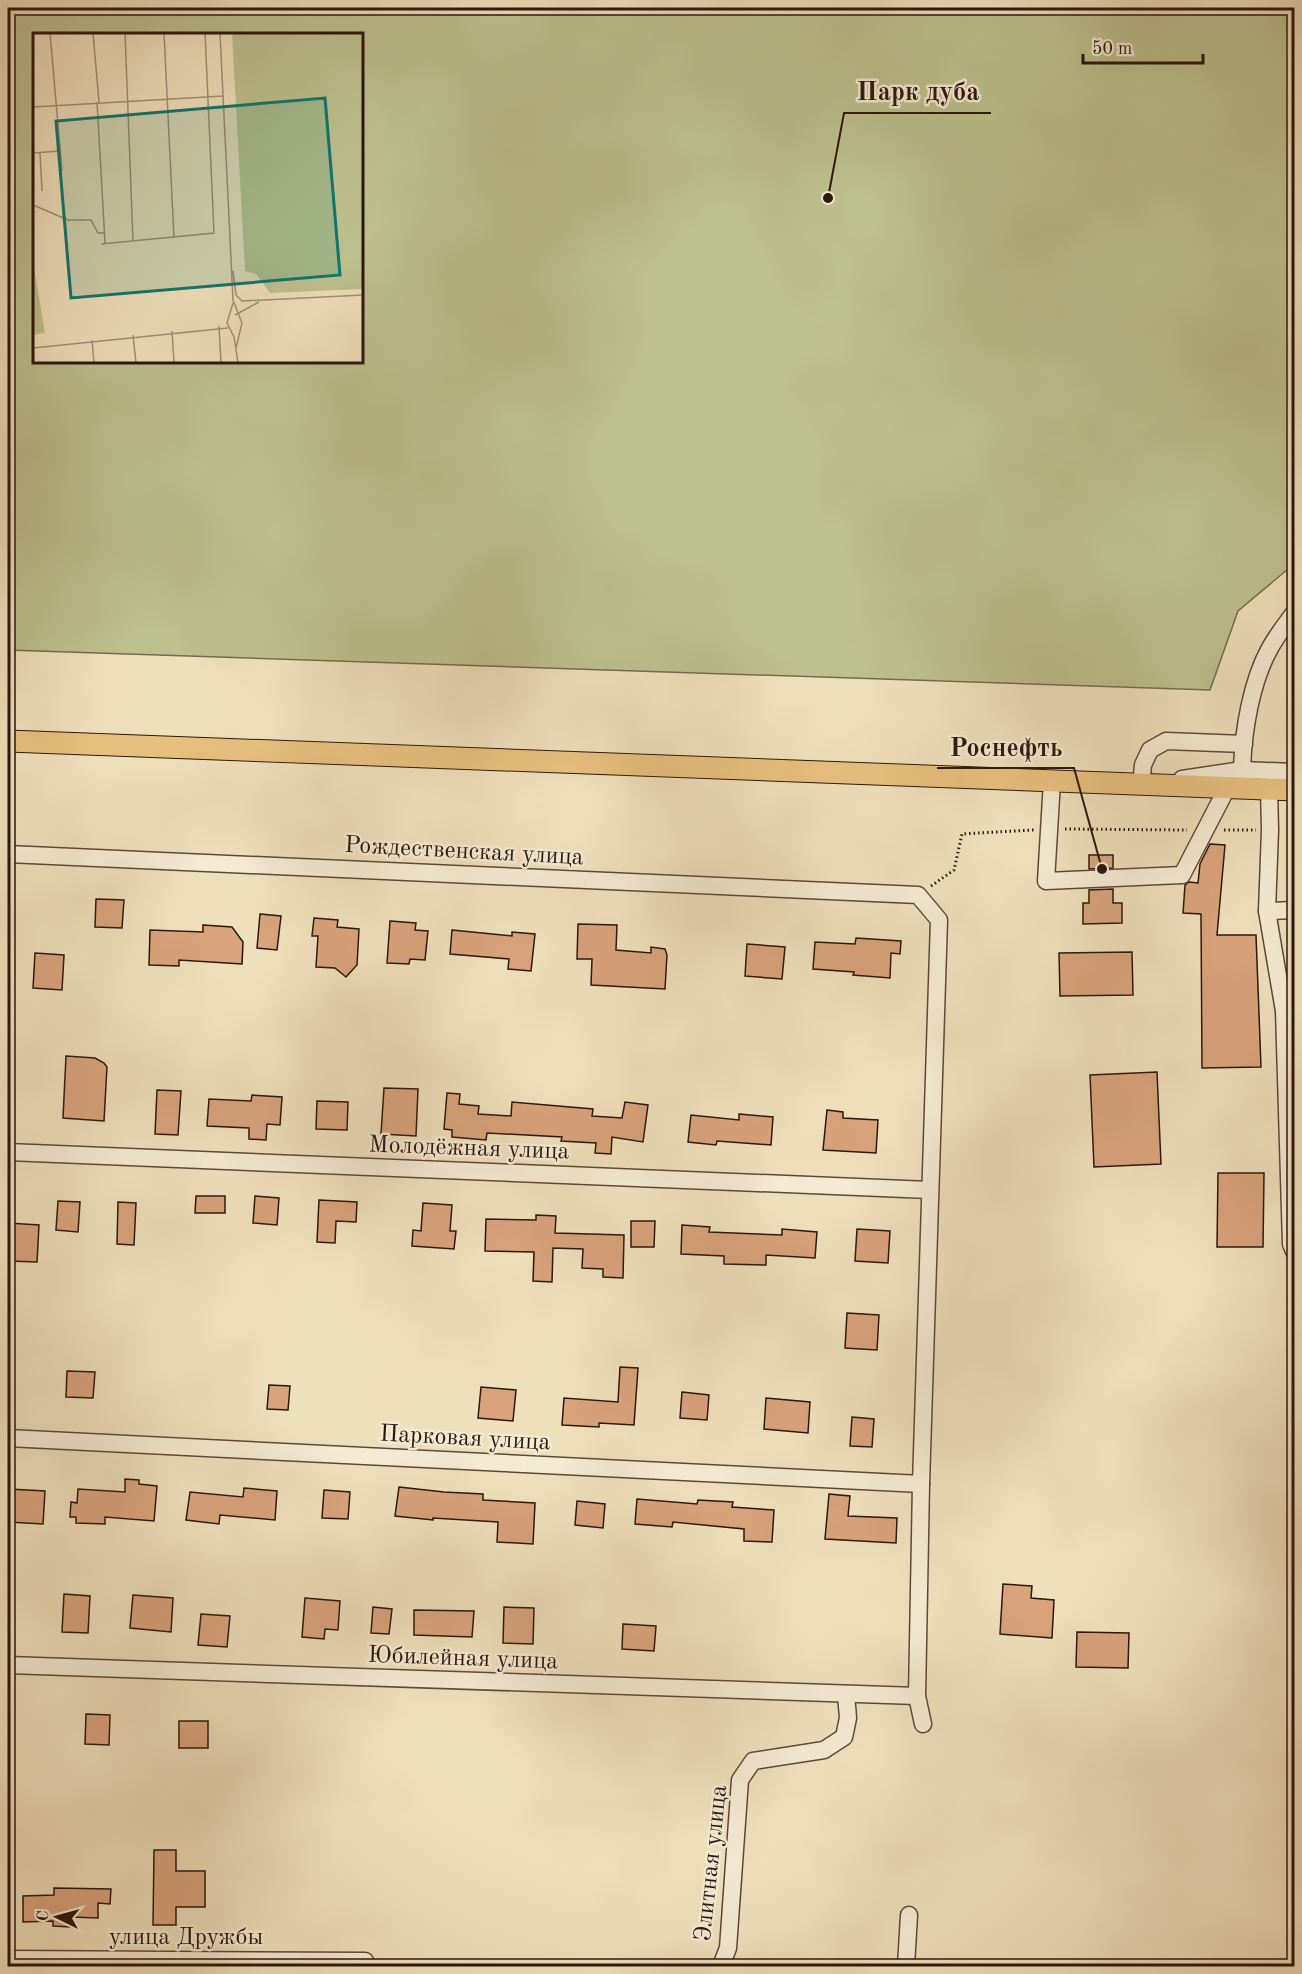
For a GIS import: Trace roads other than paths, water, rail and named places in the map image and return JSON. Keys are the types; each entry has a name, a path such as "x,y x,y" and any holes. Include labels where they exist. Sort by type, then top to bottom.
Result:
{"main road":[{"path":"8,741 1294,790"}],"street":[{"path":"1242,770 1245,729 1255,690 1266,658 1281,630 1294,614"},
{"path":"1244,744 1167,741 1150,750 1143,765 1141,785 1242,770 1294,772"},
{"path":"1053,781 1047,880 1182,875 1227,788"},
{"path":"1269,789 1267,911 1289,1011 1291,1244 1294,1251"},
{"name":"Рождественская улица","path":"8,854 918,895 939,920 929,1190"},
{"path":"1267,911 1294,910"},
{"name":"Молодёжная улица","path":"8,1152 929,1190"},
{"path":"923,1724 917,1696 929,1190"},
{"name":"Парковая улица","path":"8,1438 921,1484"},
{"name":"Юбилейная улица","path":"8,1665 917,1696"},
{"name":"Элитная улица","path":"721,1966 728,1948 740,1780 753,1761 824,1750 844,1737 848,1718 846,1694"},
{"path":"906,1966 909,1915"},
{"name":"улица Дружбы","path":"8,1959 224,1963 365,1961"}],"place":[{"name":"Парк дуба","path":"828,198"},
{"name":"Роснефть","path":"1102,869"}]}
